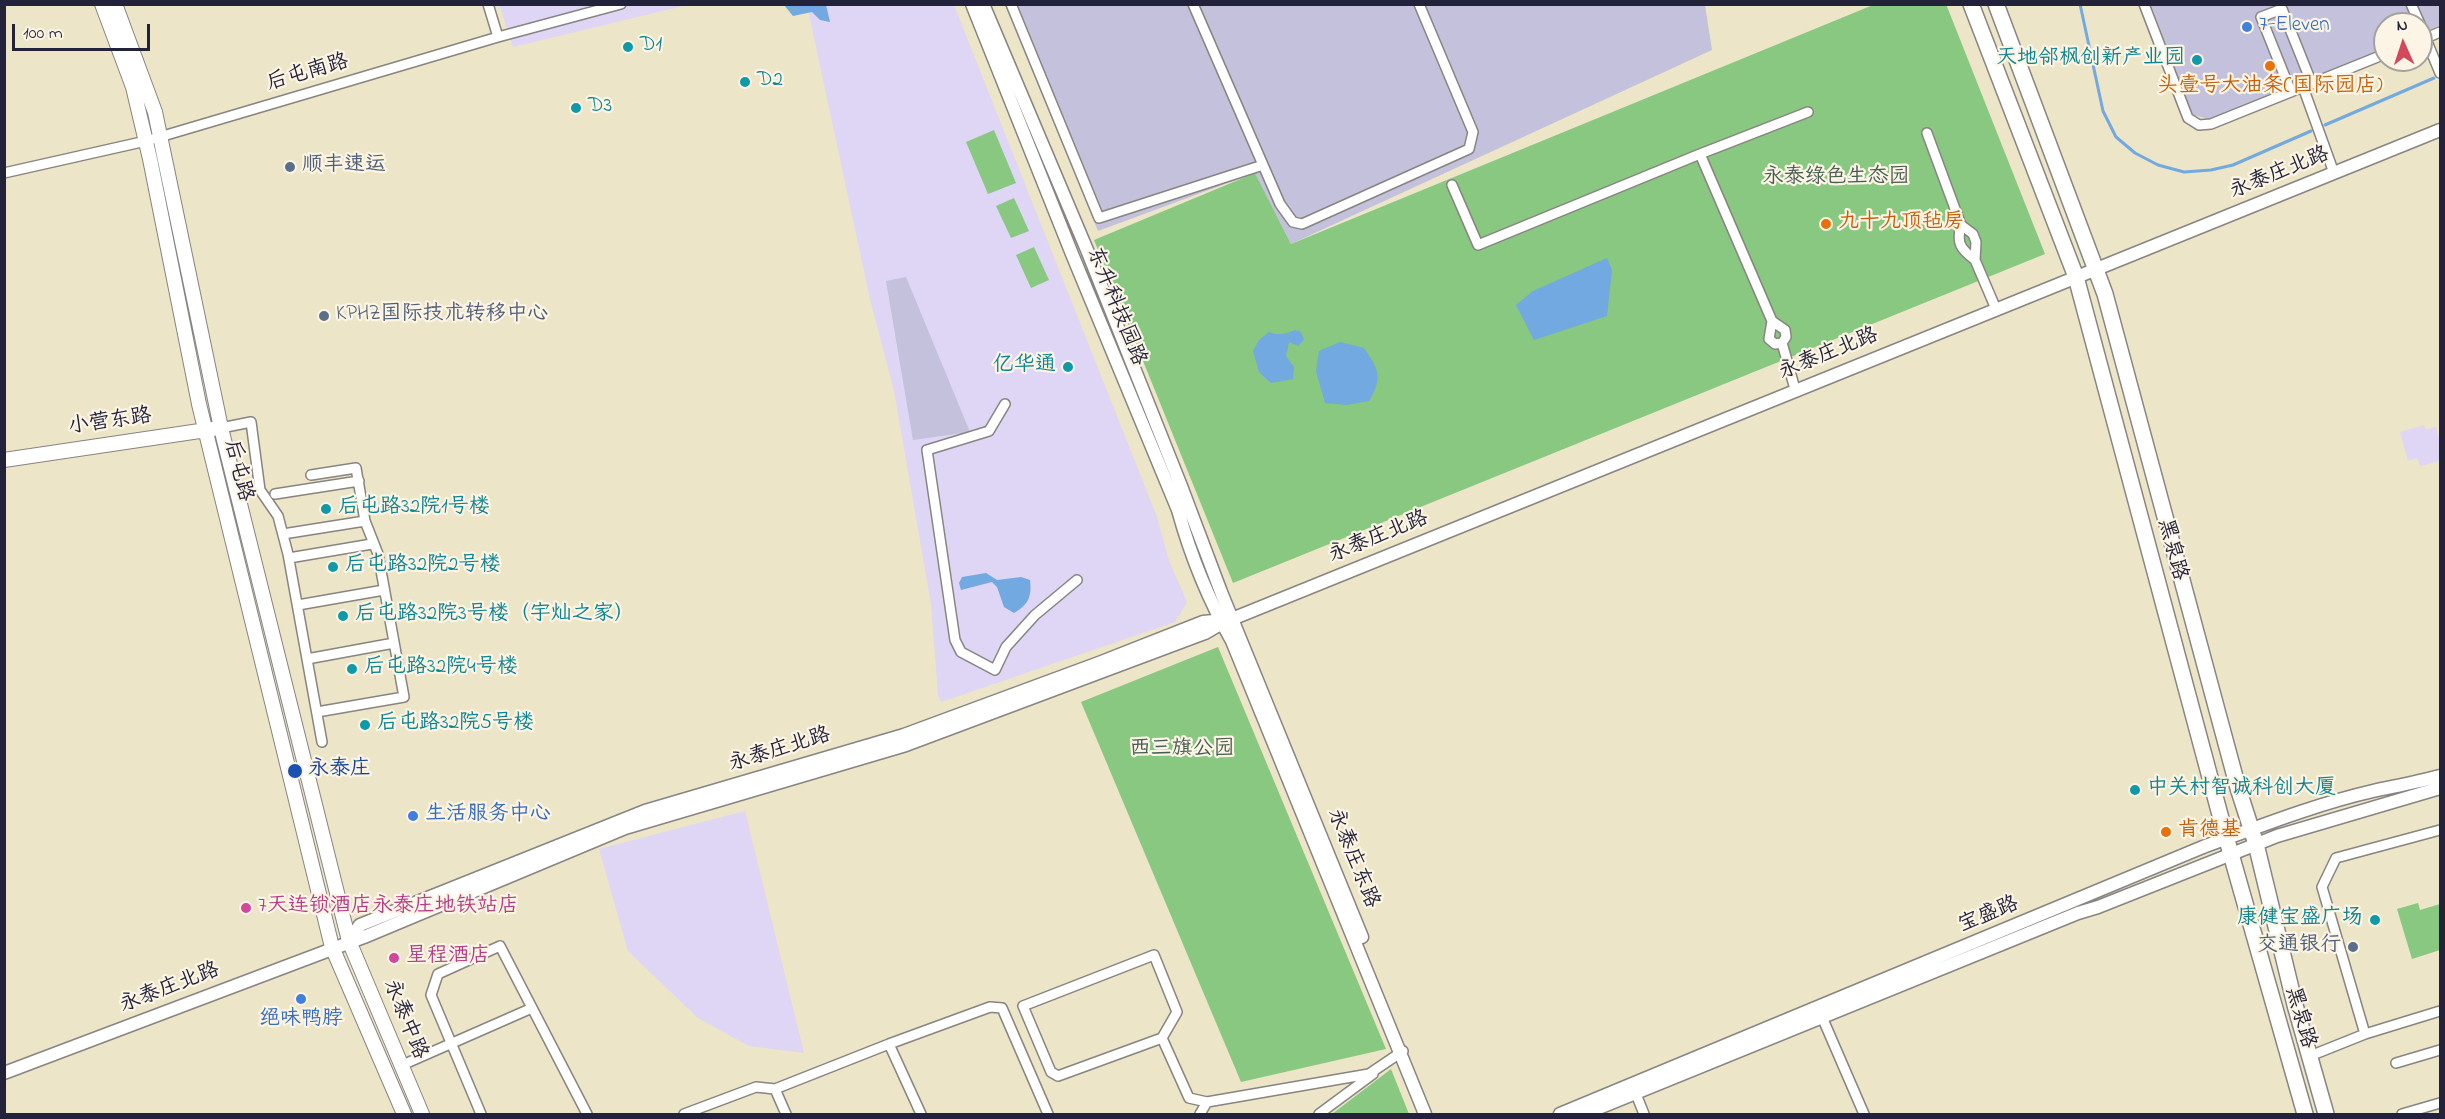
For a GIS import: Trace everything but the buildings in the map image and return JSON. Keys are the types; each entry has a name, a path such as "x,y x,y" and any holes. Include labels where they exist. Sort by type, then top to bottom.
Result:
{"main road":[{"name":"后屯路","path":"102,4 133,87 206,430 332,948"},
{"name":"后屯路","path":"115,4 142,73 160,137 221,428 349,941"},
{"name":"黑泉路","path":"1971,4 2076,277 2229,846 2305,1114"},
{"name":"黑泉路","path":"1996,4 2097,268 2238,788 2254,837 2295,1005 2326,1114"},
{"name":"小营东路","path":"4,460 221,428"},
{"name":"永泰中路","path":"349,941 422,1114"},
{"name":"永泰中路","path":"332,948 404,1114"}],"street":[{"path":"488,4 498,37"},
{"name":"后屯南路","path":"4,173 146,141 498,37 621,4"},
{"name":"东升科技园路","path":"972,4 1072,255 1178,510 1189,553 1211,604 1225,621"},
{"name":"东升科技园路","path":"983,4 1091,261 1225,621"},
{"path":"1011,4 1099,218 1263,165"},
{"path":"1193,4 1286,215 1293,222 1302,224 1469,149 1473,132 1419,4"},
{"path":"2144,4 2188,118 2193,123 2211,124 2373,59"},
{"path":"2292,92 2261,17 2282,9 2334,172"},
{"path":"2433,59 2440,73"},
{"path":"1452,185 1478,245 1808,112"},
{"name":"永泰庄北路","path":"4,1073 332,948 625,828 906,745 1205,633 1225,621 2440,130"},
{"path":"1927,133 1961,225 1973,234 1977,242 1976,260 1996,309"},
{"path":"1700,154 1772,321 1785,330 1786,338 1782,343 1775,344 1769,339 1772,321"},
{"path":"1961,225 1958,238 1961,249 1976,260"},
{"path":"1782,343 1796,389"},
{"path":"1005,404 989,431 927,450 954,640 961,652 995,670 1006,647 1035,615 1077,580"},
{"path":"221,428 251,422 260,490 278,516 289,558 322,742"},
{"path":"311,475 356,468 365,521 372,544 378,554 404,696 317,712"},
{"path":"275,495 358,481"},
{"path":"282,534 365,521"},
{"path":"289,558 372,544"},
{"path":"298,605 384,590"},
{"name":"永泰庄东路","path":"1225,621 1425,1114"},
{"name":"永泰庄东路","path":"1225,621 1434,1114"},
{"path":"308,659 394,643"},
{"name":"宝盛路","path":"1560,1114 2043,913 2254,837 2373,791 2440,776"},
{"name":"宝盛路","path":"2254,837 2440,788"},
{"path":"2365,1034 2322,887 2336,858 2440,830"},
{"name":"宝盛路","path":"1584,1114 2078,913 2098,907 2229,846"},
{"path":"481,1114 431,995 438,974 500,946 587,1114"},
{"path":"1154,955 1177,1012 1162,1038 1058,1076 1051,1072 1023,1006 1154,955"},
{"path":"684,1114 756,1087 775,1089 990,1007 1002,1008 1048,1114"},
{"path":"400,1066 532,1008"},
{"path":"2310,1056 2365,1034 2440,1011"},
{"path":"1822,1017 1864,1114"},
{"path":"1162,1038 1189,1098 1207,1102 1369,1074 1403,1051 1319,1114"},
{"path":"889,1044 921,1114"},
{"path":"2396,1064 2440,1050"},
{"path":"775,1089 786,1114"},
{"path":"1636,1094 1644,1114"},
{"path":"1200,1114 1207,1102"},
{"path":"2402,1114 2440,1102"}],"shaded area":[{"path":"499,4 687,5 513,47"},
{"path":"807,5 954,5 1157,517 1169,561 1187,602 1175,622 941,702 938,695 931,604 894,391 870,299"},
{"path":"1005,5 1705,5 1712,50 1291,244 1255,173 1098,231"},
{"path":"2151,5 2440,5 2440,25 2433,28 2433,12 2373,12 2373,53 2209,119 2193,115"},
{"path":"906,277 970,432 913,440 886,281"},
{"path":"2424,425 2426,430 2436,427 2438,436 2440,436 2440,461 2420,466 2417,458 2408,461 2400,432"},
{"path":"745,811 804,1053 749,1046 698,1018 628,951 599,849"}],"green space":[{"name":"永泰绿色生态园","path":"1946,4 2045,254 1233,583 1094,240 1255,173 1291,244 1873,5"},
{"path":"994,130 1016,183 988,194 966,142"},
{"path":"1014,198 1029,231 1011,238 996,206"},
{"path":"1034,247 1049,280 1031,288 1016,255"},
{"name":"西三旗公园","path":"1218,647 1386,1049 1241,1082 1081,702"},
{"path":"2418,903 2420,910 2440,904 2440,950 2412,959 2397,909"},
{"path":"1391,1069 1409,1114 1332,1114"}],"water":[{"path":"784,5 826,5 830,22 820,20 812,12 793,16"},
{"path":"1607,258 1612,270 1607,316 1534,340 1516,305 1533,291"},
{"path":"1295,330 1301,332 1304,340 1298,346 1289,342 1286,356 1294,367 1293,379 1271,383 1259,372 1253,351 1259,340 1269,332 1282,334"},
{"path":"1340,342 1364,348 1376,368 1378,379 1369,401 1346,405 1325,403 1316,371 1319,351"},
{"path":"986,573 997,580 1021,577 1030,580 1030,596 1026,604 1014,613 1004,607 997,587 992,582 961,590 959,583 962,577"}],"waterway":[{"path":"2080,4 2103,111 2116,137 2135,153 2158,165 2184,172 2211,170 2233,165 2311,131"},
{"path":"2325,125 2434,78"}],"place":[{"name":"7-Eleven","path":"2247,27"},
{"name":"D1","path":"628,47"},
{"name":"天地邻枫创新产业园","path":"2197,60"},
{"name":"头壹号大油条(国际园店)","path":"2270,66"},
{"name":"D2","path":"745,82"},
{"name":"D3","path":"576,108"},
{"name":"顺丰速运","path":"290,167"},
{"name":"九十九顶毡房","path":"1826,224"},
{"name":"KPHZ国际技术转移中心","path":"324,316"},
{"name":"亿华通","path":"1068,367"},
{"name":"后屯路32院1号楼","path":"326,509"},
{"name":"后屯路32院2号楼","path":"333,567"},
{"name":"后屯路32院3号楼（宇灿之家）","path":"343,616"},
{"name":"后屯路32院4号楼","path":"352,669"},
{"name":"后屯路32院5号楼","path":"365,725"},
{"name":"永泰庄","path":"295,771"},
{"name":"中关村智诚科创大厦","path":"2135,790"},
{"name":"生活服务中心","path":"413,816"},
{"name":"肯德基","path":"2166,832"},
{"name":"7天连锁酒店永泰庄地铁站店","path":"246,908"},
{"name":"康健宝盛广场","path":"2375,920"},
{"name":"交通银行","path":"2353,947"},
{"name":"星程酒店","path":"394,958"},
{"name":"绝味鸭脖","path":"301,999"}]}
